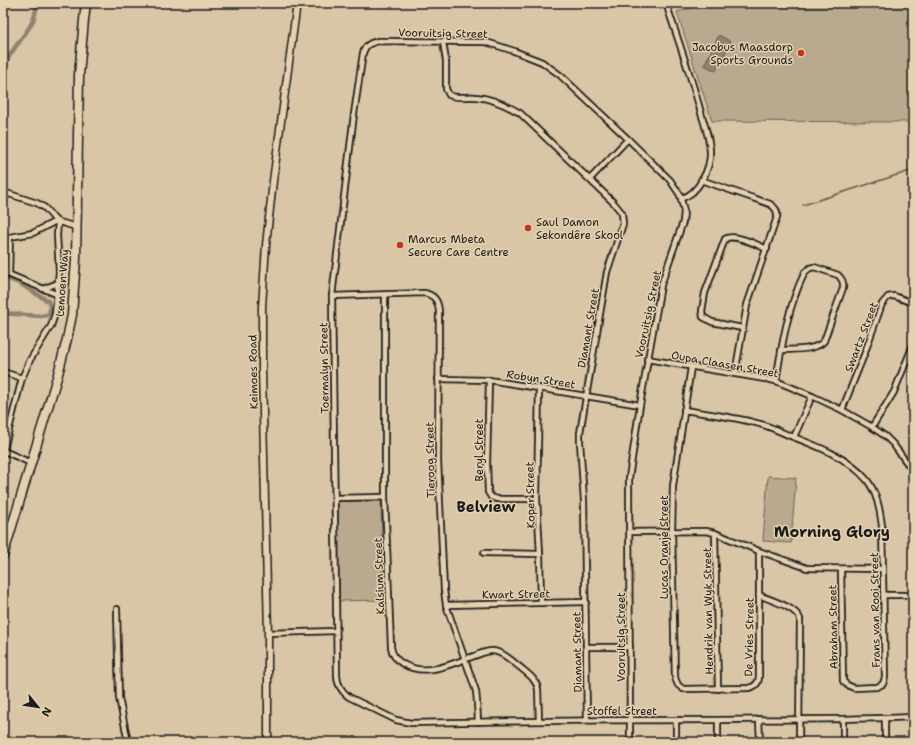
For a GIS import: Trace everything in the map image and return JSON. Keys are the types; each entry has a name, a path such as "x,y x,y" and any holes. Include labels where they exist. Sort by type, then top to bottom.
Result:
{"highway":[{"name":"Lemoen Way","path":"3,556 58,374 72,315 75,280 79,75 86,3"}],"street":[{"name":"Keimoes Road","path":"268,742 268,633 262,369 263,283 274,175 297,3"},
{"path":"666,3 698,102 708,138 710,152 710,160 701,180 692,193 682,198"},
{"name":"Vooruitsig Street","path":"364,48 370,43 378,41 490,42 542,62 560,75 628,139 670,180 682,198 684,211 683,222 662,279 629,478 630,742"},
{"name":"Diamant Street","path":"444,42 446,88 448,94 454,97 480,98 518,112 619,208 624,219 623,227 607,272 586,396 580,442 584,495 587,720"},
{"name":"Toermalyn Street","path":"340,688 337,678 336,631 332,296 352,128 364,48"},
{"path":"590,179 628,139"},
{"path":"701,180 770,204 776,209 778,218 747,305 735,374"},
{"path":"3,192 41,205 57,221 76,227"},
{"path":"8,274 10,237 33,233 57,221"},
{"path":"32,463 3,452 22,378 30,360 51,326 55,314 60,264 57,221"},
{"path":"742,328 712,322 703,317 702,311 705,293 725,239 728,237 736,237 767,249"},
{"path":"776,381 781,350 788,317 805,272 814,267 838,275 842,280 843,288 824,342 819,346 809,348 781,350"},
{"path":"3,272 56,294"},
{"path":"42,288 58,283"},
{"name":"Kalsium Street","path":"385,294 385,497 392,654 401,663 408,666 427,669 440,668 482,653 496,652 503,655 535,681 538,689 539,721"},
{"name":"Tieroog Street","path":"332,296 427,294 436,300 439,311 438,489 444,590 446,604 476,691 478,702 478,722"},
{"name":"Swartz Street","path":"842,410 886,299 894,296 913,303"},
{"path":"872,427 894,392 913,344"},
{"name":"Oupa Claasen Street","path":"648,359 776,381 812,396 842,410 885,436 893,444 913,471"},
{"name":"Lucas Oranje Street","path":"691,367 673,479 672,531 676,681 680,687 688,690 718,689"},
{"path":"3,372 22,378"},
{"path":"3,376 10,375"},
{"name":"Robyn Street","path":"438,378 489,380 640,405"},
{"name":"Beryl Street","path":"489,380 487,464 488,492 491,497 497,499 537,499"},
{"name":"Koper Street","path":"539,388 537,499 541,603"},
{"path":"794,437 812,396"},
{"name":"Frans van Rooi Street","path":"684,410 761,424 819,448 847,463 868,481 880,514 882,526 885,678"},
{"path":"335,498 385,497"},
{"path":"630,532 703,531 715,533 807,568 883,569"},
{"name":"Hendrik van Wyk Street","path":"715,533 718,689"},
{"name":"De Vries Street","path":"718,689 752,688 759,680 759,551"},
{"path":"484,553 540,554"},
{"name":"Abraham Street","path":"841,569 843,681 847,685 854,688 877,687 883,684 885,678"},
{"path":"759,595 790,608 799,616 801,623 799,742"},
{"path":"884,595 913,595"},
{"name":"Kwart Street","path":"446,604 586,602"},
{"path":"117,609 119,698 128,742"},
{"path":"268,633 336,631"},
{"path":"586,647 630,647"},
{"name":"Stoffel Street","path":"340,688 349,697 402,722 759,719 799,720 913,717"},
{"path":"885,718 885,742"},
{"path":"759,719 760,742"},
{"path":"843,719 843,742"},
{"path":"676,720 676,742"},
{"path":"718,720 718,742"}],"shaded area":[{"name":"Jacobus Maasdorp Sports Grounds","path":"708,3 913,3 913,122 712,121 677,12"},
{"path":"719,35 731,42 716,71 704,65"},
{"path":"768,476 796,478 791,543 763,541"},
{"path":"338,501 381,501 383,600 339,601"}],"waterway":[{"path":"3,81 6,63 14,48 33,20 36,12 36,3"},
{"path":"803,205 913,170"},
{"path":"3,277 19,283 48,301 51,308 48,315 40,316 3,313"}],"place":[{"name":"Jacobus Maasdorp Sports Grounds","path":"801,53"},
{"name":"Saul Damon Sekondêre Skool","path":"528,228"},
{"name":"Marcus Mbeta Secure Care Centre","path":"400,245"}],"district":[{"name":"Belview","path":"486,507"},
{"name":"Morning Glory","path":"832,532"}]}
